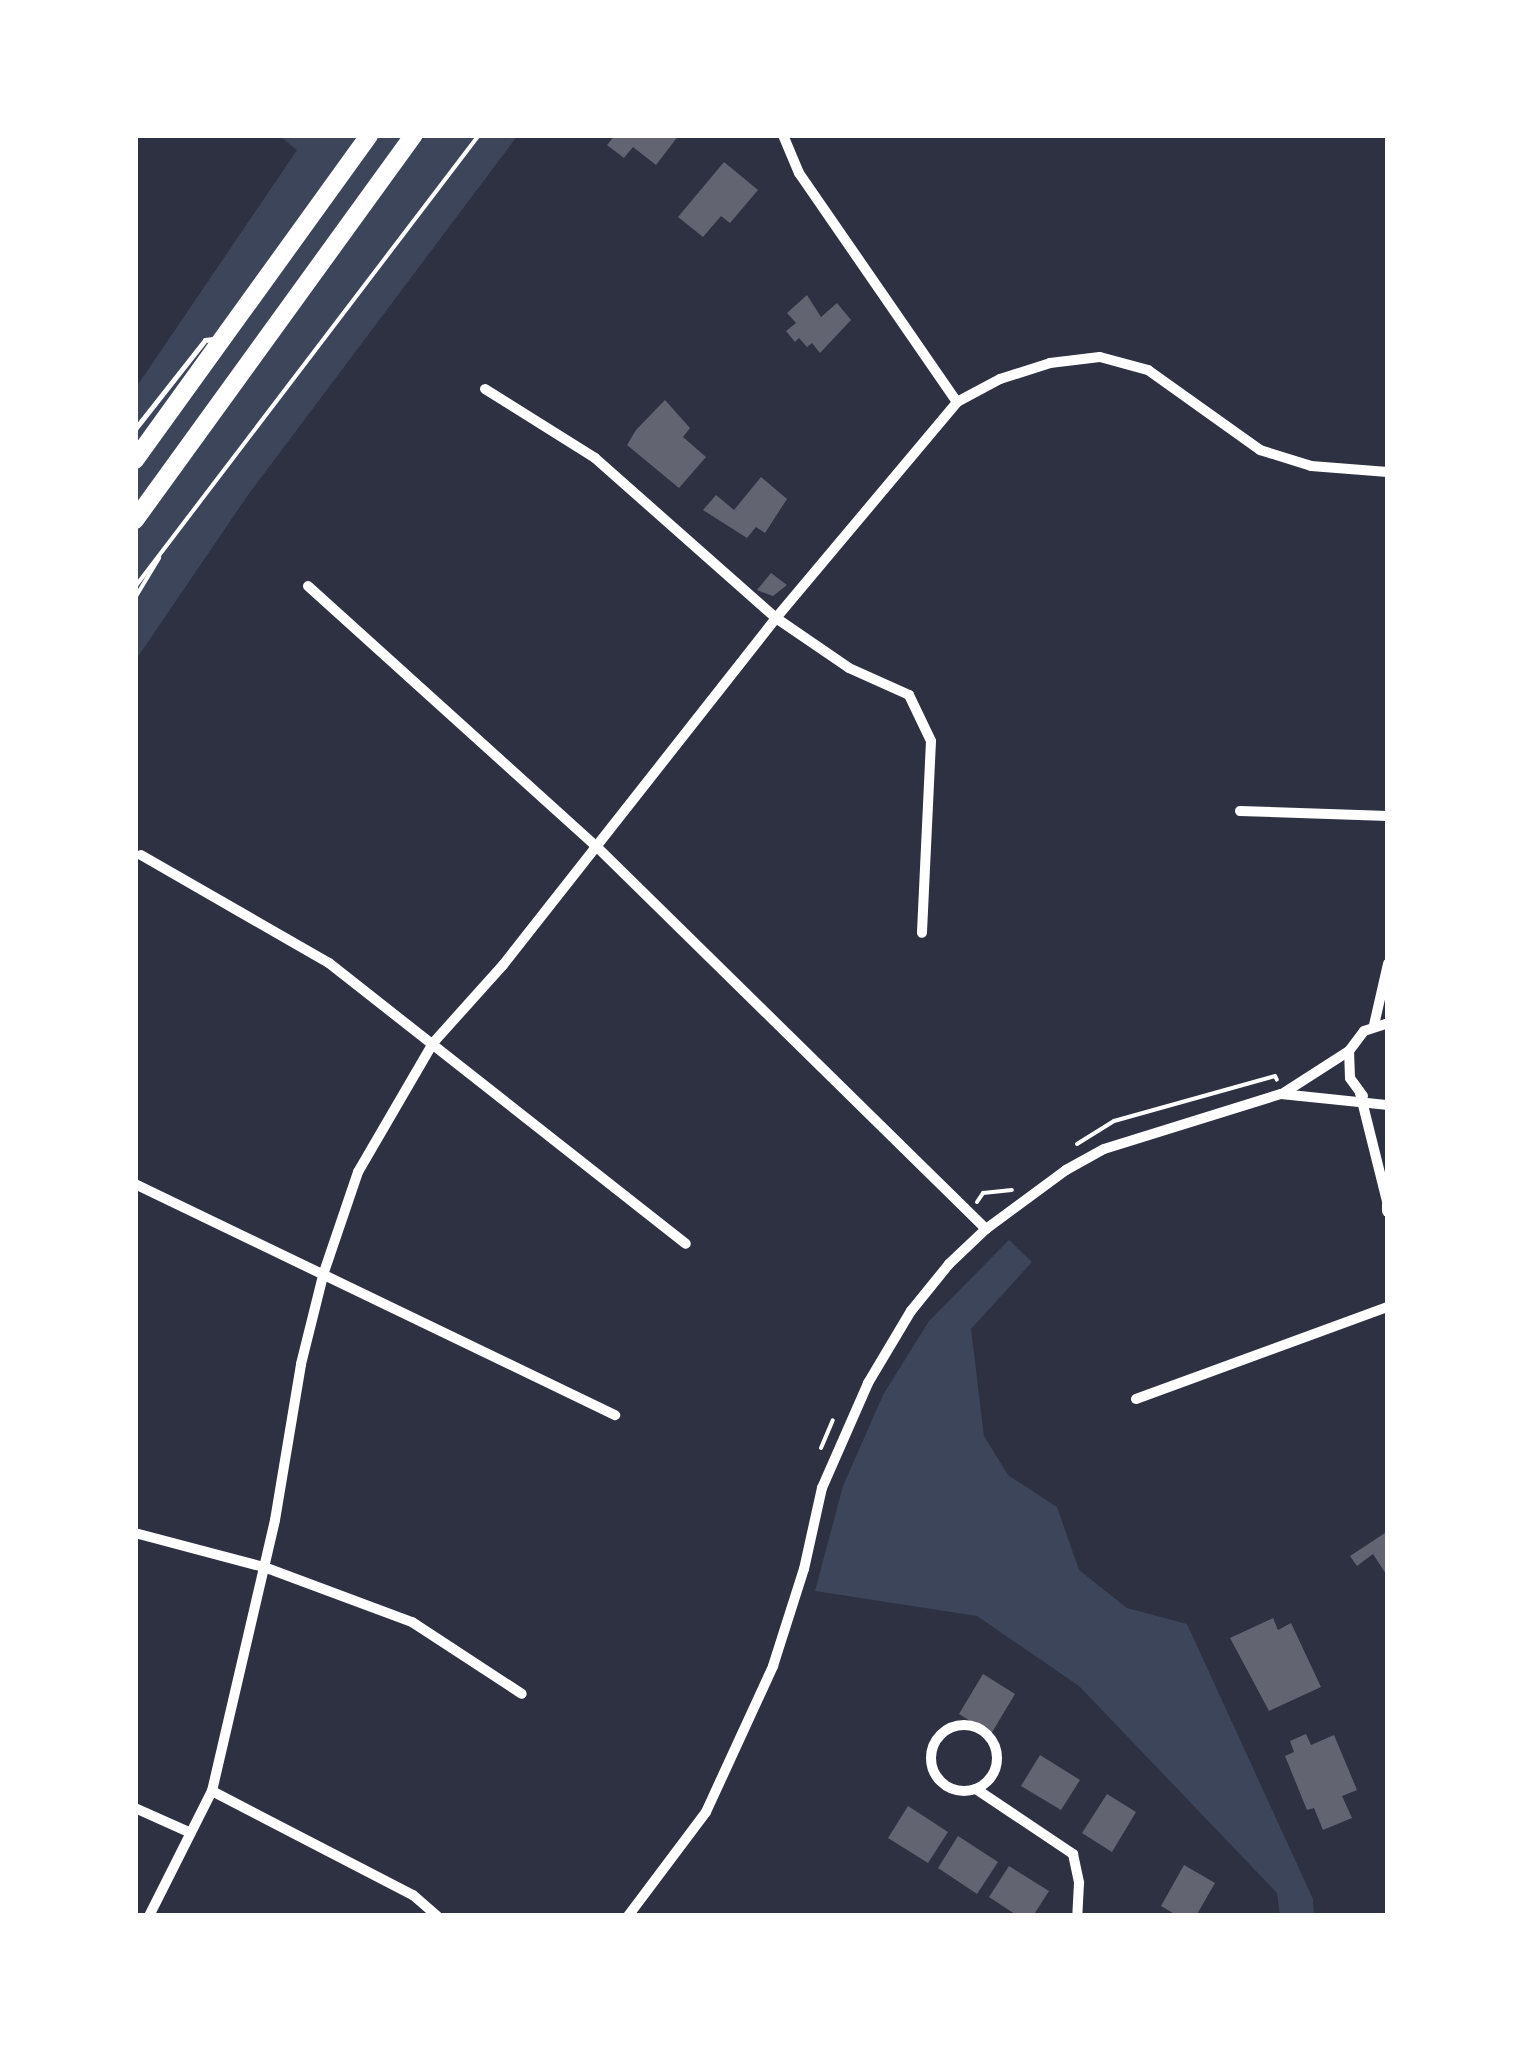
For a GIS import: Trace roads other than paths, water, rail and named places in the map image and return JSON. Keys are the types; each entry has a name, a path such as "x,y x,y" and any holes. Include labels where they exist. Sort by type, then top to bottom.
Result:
{"highway":[{"path":"135,460 369,135"},
{"path":"135,520 414,135"}],"street":[{"path":"784,135 799,173 957,402"},
{"path":"149,1916 212,1791 264,1567 302,1364 324,1272 358,1172 433,1043 598,848 776,618 957,402 1016,373 1050,363 1100,358 1148,370 1260,450 1311,466 1388,472"},
{"path":"485,389 595,458 776,618 849,668 909,695 931,741 922,932"},
{"path":"308,586 598,848 986,1230"},
{"path":"1240,811 1388,816"},
{"path":"141,855 329,963 686,1244"},
{"path":"1374,1026 1388,964"},
{"path":"628,1916 706,1812 773,1666 804,1569 822,1488 868,1383 911,1311 951,1262 986,1230 1104,1148 1281,1094 1349,1052 1356,1039 1374,1026 1388,1023"},
{"path":"1349,1052 1350,1078 1365,1099 1388,1206"},
{"path":"1281,1094 1365,1099 1388,1105"},
{"path":"135,1184 324,1272 615,1416"},
{"path":"1136,1399 1388,1307"},
{"path":"135,1533 264,1567 412,1622 522,1694"},
{"path":"976,1790 994,1772 996,1747 978,1728 953,1726 934,1744 933,1769 950,1788 976,1790 1073,1854 1079,1883 1077,1916"},
{"path":"212,1791 413,1895 437,1916"},
{"path":"135,1808 190,1833"}],"lane":[{"path":"135,429 205,340 222,339"}]}
